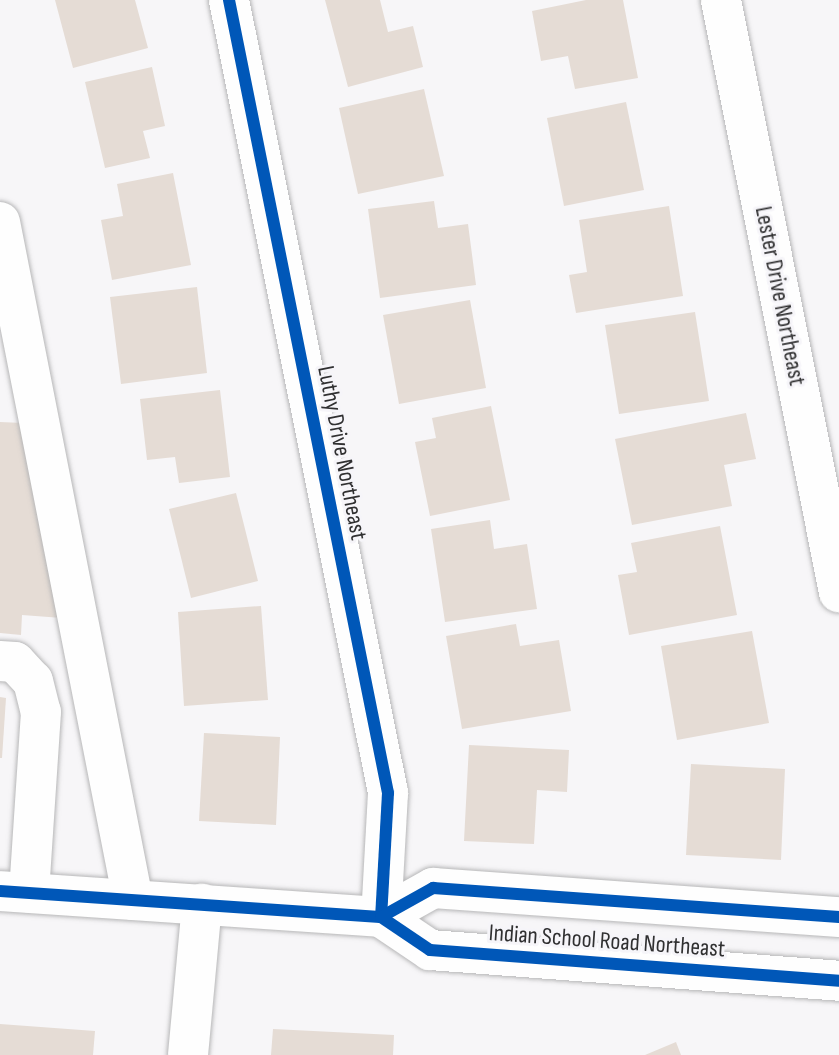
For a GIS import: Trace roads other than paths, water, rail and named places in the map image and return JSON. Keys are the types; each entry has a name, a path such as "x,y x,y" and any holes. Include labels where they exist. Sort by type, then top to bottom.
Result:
{"street":[{"name":"Luthy Drive Northeast","path":"229,0 388,793 381,917"},
{"name":"Lester Drive Northeast","path":"721,0 839,592"},
{"path":"0,222 133,900"},
{"path":"0,661 15,662 33,681 41,712 14,892"},
{"name":"Indian School Road Northeast","path":"381,917 433,888 839,917"},
{"name":"Indian School Road Northeast","path":"14,892 381,917 430,950 839,981"},
{"path":"188,1055 202,904"}]}
